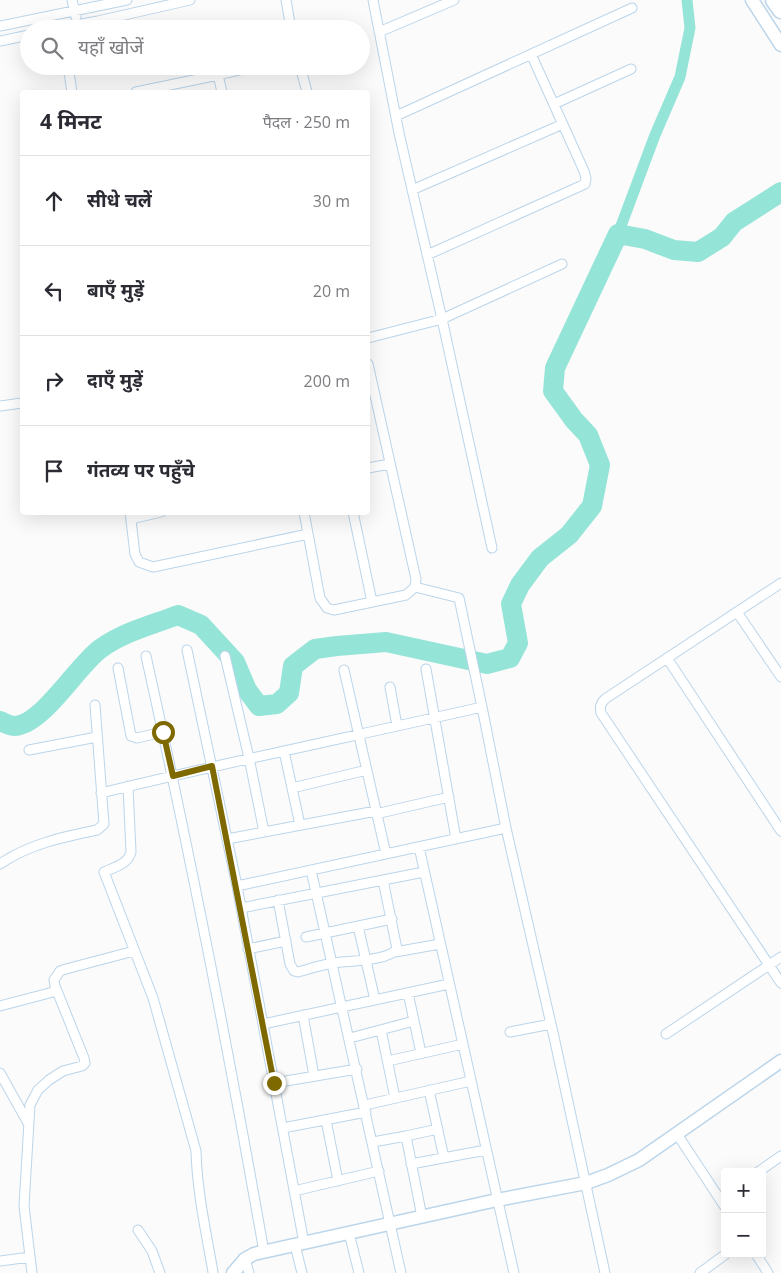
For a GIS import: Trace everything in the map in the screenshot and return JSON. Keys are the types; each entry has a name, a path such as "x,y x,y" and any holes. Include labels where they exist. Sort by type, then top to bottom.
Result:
{"highway":[{"path":"774,0 781,10"}],"street":[{"path":"72,0 77,20"},
{"path":"30,20 123,0 124,15"},
{"path":"98,20 190,0"},
{"path":"286,0 289,20"},
{"path":"373,0 412,190 492,548"},
{"path":"379,32 454,0"},
{"path":"752,0 781,45"},
{"path":"396,116 632,8"},
{"path":"0,26 20,22"},
{"path":"0,41 20,37"},
{"path":"427,255 585,184 584,171 531,54"},
{"path":"554,104 631,69"},
{"path":"69,75 72,90"},
{"path":"146,90 218,75 222,90"},
{"path":"302,75 306,90"},
{"path":"412,190 563,124"},
{"path":"370,337 442,319 562,264"},
{"path":"305,515 320,598 327,608 334,610 406,595 415,587 416,579 390,464 372,402 370,383"},
{"path":"0,406 20,403"},
{"path":"370,468 390,464"},
{"path":"353,515 372,602"},
{"path":"131,516 135,554 139,562 153,567 308,534"},
{"path":"781,583 600,703 601,714 781,983"},
{"path":"415,587 459,598 506,828 605,1273"},
{"path":"738,612 781,677"},
{"path":"186,650 227,839 283,1128 294,1191 302,1273"},
{"path":"146,656 173,776 214,978 264,1252"},
{"path":"225,656 264,832"},
{"path":"667,658 781,831"},
{"path":"118,668 131,736 138,738 163,732"},
{"path":"426,669 456,839"},
{"path":"344,670 386,854"},
{"path":"390,687 397,726"},
{"path":"0,864 16,853 43,843 101,828 104,820 94,705"},
{"path":"101,793 212,766 482,707"},
{"path":"29,750 97,737"},
{"path":"284,751 300,825"},
{"path":"292,788 367,770"},
{"path":"128,786 130,857 122,864 104,872 153,998 196,1151 196,1170 212,1272"},
{"path":"227,839 376,811 380,813 449,797"},
{"path":"236,886 506,828"},
{"path":"419,847 514,1273"},
{"path":"312,870 401,1273"},
{"path":"241,908 424,872"},
{"path":"383,880 397,944 396,952"},
{"path":"278,900 290,964 294,971 298,972 333,963 366,960 440,944"},
{"path":"306,936 326,934 392,919"},
{"path":"358,926 375,1000"},
{"path":"248,949 286,941"},
{"path":"32,1273 24,1206 30,1105 38,1090 57,1074 82,1066 85,1063 54,980 60,972 134,950"},
{"path":"666,1034 781,957"},
{"path":"262,1024 450,984"},
{"path":"0,1006 57,991"},
{"path":"408,992 421,1054"},
{"path":"302,1015 314,1076"},
{"path":"350,1038 414,1021"},
{"path":"510,1032 551,1024"},
{"path":"381,1030 395,1098"},
{"path":"388,1061 463,1044"},
{"path":"233,1273 245,1260 254,1254 497,1200 586,1183 608,1175 639,1160 781,1060"},
{"path":"274,1083 356,1069"},
{"path":"0,1073 28,1124"},
{"path":"283,1128 326,1120 366,1109 395,1098 471,1081"},
{"path":"429,1090 444,1158"},
{"path":"326,1120 338,1181"},
{"path":"373,1142 438,1129"},
{"path":"677,1134 721,1195"},
{"path":"406,1136 422,1217"},
{"path":"411,1164 486,1150"},
{"path":"764,1168 781,1156"},
{"path":"294,1191 379,1171"},
{"path":"138,1230 152,1251 160,1273"},
{"path":"349,1233 359,1273"},
{"path":"0,1261 30,1257"},
{"path":"700,1273 721,1258"},
{"path":"759,1258 768,1273"},
{"path":"245,1260 249,1273"}],"waterway":[{"path":"618,234 655,135 680,77 690,28 687,0"},
{"path":"0,721 13,726 26,723 37,716 100,649 128,633 178,615 201,625 235,662 247,690 259,706 277,704 289,693 293,666 315,649 386,642 487,664 510,658 518,643 511,604 520,585 540,558 569,535 592,506 600,465 588,435 574,420 553,391 555,368 618,234 645,239 674,250 698,252 722,237 734,222 781,192"}],"route":[{"path":"163,732 173,776 212,766 274,1083"}]}
